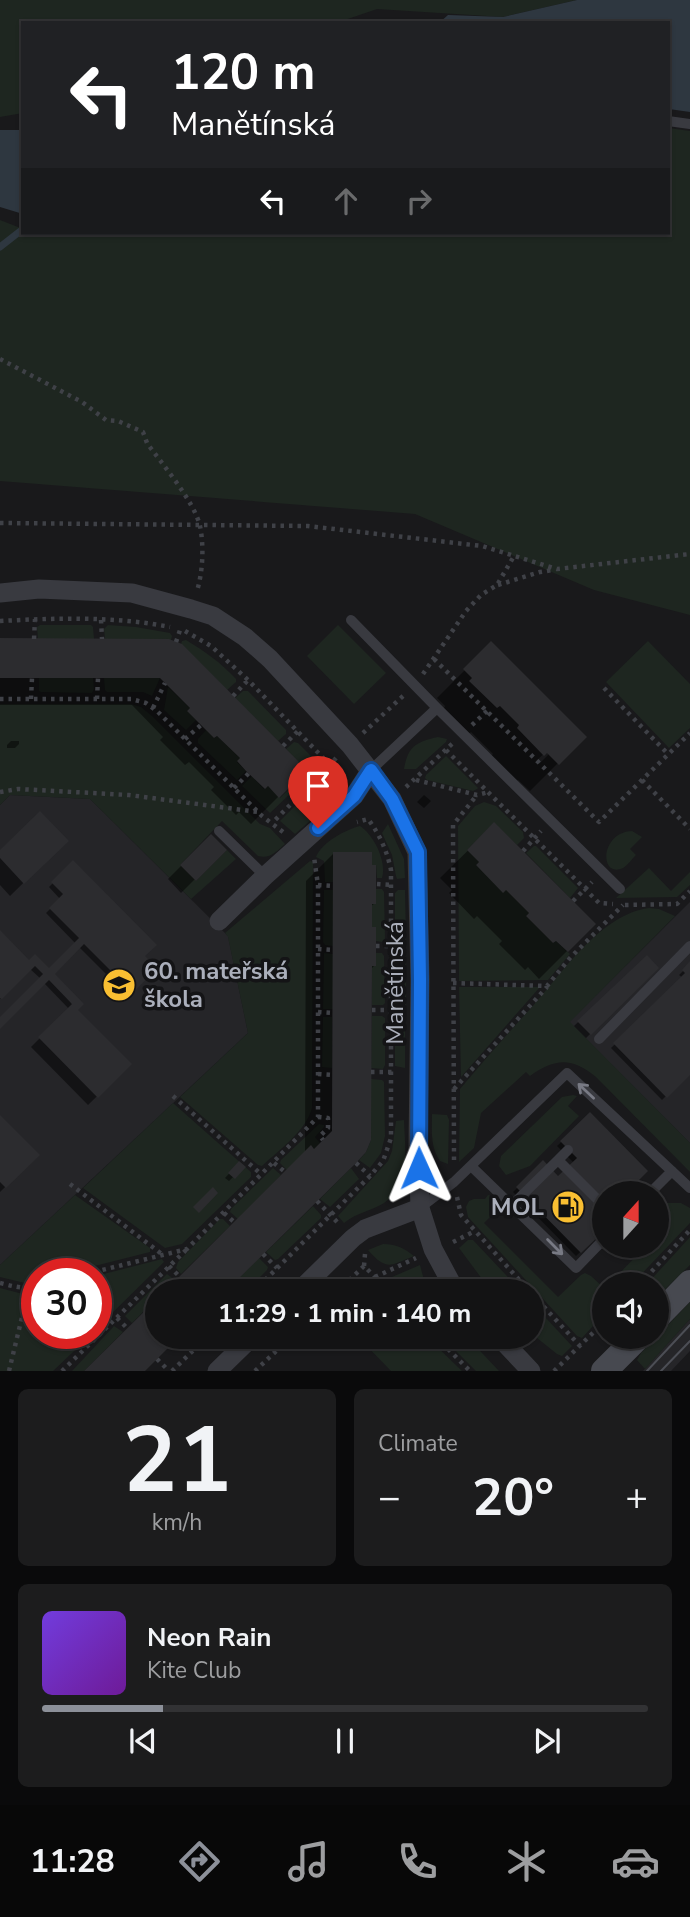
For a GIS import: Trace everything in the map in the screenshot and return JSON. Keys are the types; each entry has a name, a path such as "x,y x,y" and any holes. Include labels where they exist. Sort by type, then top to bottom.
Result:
{"street":[{"name":"Manětínská","path":"0,593 39,589 132,593 213,616 245,637 270,659 350,745 392,799 418,852 420,1208 433,1249 449,1279"},
{"path":"219,921 354,796 371,770"},
{"path":"312,1279 365,1229 420,1208"},
{"path":"669,1305 690,1283"},
{"path":"218,1371 240,1349"},
{"path":"510,1349 531,1371"},
{"path":"604,1371 626,1349"}],"lane":[{"path":"670,121 690,124"},
{"path":"351,620 620,889"},
{"path":"371,770 437,708"},
{"path":"219,831 265,876"},
{"path":"599,1039 690,946"},
{"path":"420,1208 454,1182 567,1073 690,1188"},
{"path":"597,1119 607,1110"},
{"path":"512,1205 568,1150"},
{"path":"558,1160 592,1194"},
{"path":"471,1166 576,1268 592,1251"},
{"path":"662,1181 672,1171"}],"path":[{"path":"0,359 82,402 106,420 118,421 142,432 200,525 202,555 199,583"},
{"path":"0,523 308,526 482,546 557,569"},
{"path":"272,823 350,745 416,685 466,611 481,595 497,585 540,572 690,554"},
{"path":"497,585 514,556"},
{"path":"0,621 35,619 144,622 180,630 211,646 248,680 330,765"},
{"path":"34,639 35,619"},
{"path":"101,620 102,639"},
{"path":"176,642 180,630"},
{"path":"434,659 599,822 690,733"},
{"path":"31,699 32,678"},
{"path":"97,699 98,678"},
{"path":"233,695 248,680"},
{"path":"153,708 165,683"},
{"path":"604,688 668,754"},
{"path":"478,703 485,696"},
{"path":"0,699 131,699 146,703 258,812 312,853 318,885 318,1117 63,1371"},
{"path":"392,799 487,711"},
{"path":"185,739 201,725"},
{"path":"283,746 298,731"},
{"path":"523,747 530,741"},
{"path":"234,788 249,774"},
{"path":"415,779 477,795 489,792"},
{"path":"642,780 690,828"},
{"path":"0,792 18,789 129,795 258,812"},
{"path":"477,795 453,825 454,1182 461,1215 518,1279"},
{"path":"266,1279 370,1176 383,1161 391,1138 391,870 387,851 368,819 346,826"},
{"path":"523,851 528,844"},
{"path":"377,884 391,885"},
{"path":"318,885 333,886"},
{"path":"573,901 580,895"},
{"path":"454,1090 570,958 624,905"},
{"path":"376,946 391,946"},
{"path":"318,949 333,950"},
{"path":"453,983 547,986"},
{"path":"372,1010 391,1010"},
{"path":"318,1012 332,1013"},
{"path":"371,1072 392,1072"},
{"path":"318,1074 332,1075"},
{"path":"173,1096 262,1175"},
{"path":"318,1117 328,1118 328,1128 320,1136 323,1139"},
{"path":"274,1163 285,1172"},
{"path":"356,1163 370,1176"},
{"path":"70,1184 163,1255"},
{"path":"317,1201 330,1215"},
{"path":"224,1213 234,1222"},
{"path":"651,1272 690,1230"},
{"path":"350,1279 364,1266 366,1255 353,1238"},
{"path":"112,1268 187,1249"},
{"path":"263,1254 277,1268"},
{"path":"169,1266 179,1276"},
{"path":"364,1266 377,1279"},
{"path":"0,1283 21,1287"},
{"path":"544,1307 580,1346"},
{"path":"117,1318 127,1328"},
{"path":"9,1371 21,1321"},
{"path":"554,1371 592,1334"},
{"path":"157,1359 171,1371 194,1349"},
{"path":"256,1371 278,1349"},
{"path":"448,1349 470,1371"}],"shaded area":[{"path":"0,0 577,0 503,17 377,9 342,21 21,21 21,113 0,117"},
{"path":"577,0 690,0 690,112 670,109 670,21 441,21 448,15 503,17"},
{"path":"670,128 690,131 690,615 594,590 415,514 0,481 0,220 21,228 21,235 670,235"},
{"path":"0,130 21,130 21,213 0,207"},
{"path":"91,625 94,639 38,639 37,627"},
{"path":"108,625 136,627 170,633 172,636 171,640 105,639 104,629"},
{"path":"338,625 386,673 354,704 307,656"},
{"path":"186,640 218,662 236,682 227,690 181,644"},
{"path":"648,641 690,684 690,728 669,748 606,682"},
{"path":"39,678 93,678 94,689 92,693 41,692"},
{"path":"104,678 160,678 152,696 143,692 107,692"},
{"path":"168,687 190,708 187,711 196,720 186,730 164,710"},
{"path":"243,691 248,691 286,730 286,734 278,741 235,698"},
{"path":"0,704 131,704 141,707 260,824 270,828 285,844 269,856 258,856 222,821 180,865 196,881 227,850 236,859 191,899 90,799 10,795 0,805"},
{"path":"206,730 214,738 217,736 240,758 237,762 246,771 237,780 198,743"},
{"path":"438,737 447,739 446,742 416,769 404,769 414,746"},
{"path":"294,742 315,760 316,767 270,813 242,786 252,776 264,789 268,786 280,798 307,771 286,749"},
{"path":"446,756 477,789 473,791 425,778"},
{"path":"316,785 326,786 338,795 295,834 280,821"},
{"name":"60. mateřská škola","path":"10,795 90,799 228,936 248,1033 0,1265 0,805"},
{"path":"484,802 496,806 523,832 524,838 517,845 494,823 467,850 479,862 476,865 529,913 526,916 553,943 556,941 570,954 548,980 459,981 458,826 475,806"},
{"path":"388,824 404,859 405,878 397,879 392,855 382,833"},
{"path":"360,826 378,849 383,864 382,878 377,878 376,865 372,865 372,852 334,852 333,882 325,882 324,861 316,857 319,852 335,837"},
{"path":"632,831 642,837 630,849 636,855 623,868 615,870 607,861 609,846 621,833"},
{"path":"534,846 578,888 570,898 526,853"},
{"path":"310,861 313,862 312,1108 298,1132 262,1166 180,1097 248,1033 225,933"},
{"path":"649,868 671,891 690,872 690,885 677,897 616,898"},
{"path":"376,889 382,889 384,892 385,939 382,942 376,941 376,928 372,927 372,904 376,903"},
{"path":"324,890 333,890 333,946 323,942"},
{"path":"405,890 406,941 398,941 395,938 395,893"},
{"path":"690,902 690,1143 569,1022"},
{"path":"649,908 675,916 570,1022 690,1143 690,1172 596,1077 579,1066 563,1062 547,1066 530,1076 526,1072 481,1113 474,1148 459,1162 460,1089 584,947 615,921"},
{"path":"324,953 333,954 333,1009 323,1009"},
{"path":"376,953 382,953 384,956 383,1005 372,1005 372,966 376,966"},
{"path":"406,953 406,1005 398,1006 395,1003 395,955"},
{"path":"459,987 540,987 461,1077"},
{"path":"372,1016 385,1018 383,1069 371,1068"},
{"path":"397,1016 405,1016 405,1068 395,1066"},
{"path":"323,1017 332,1017 332,1068 322,1067"},
{"path":"371,1079 384,1082 385,1136 381,1153 370,1168 359,1160 371,1140"},
{"path":"577,1096 568,1106 579,1116 530,1166 506,1175 499,1166 501,1156 562,1097"},
{"path":"173,1103 251,1172 251,1177 182,1244 165,1248 83,1188"},
{"path":"432,1114 447,1115 449,1120 448,1164 440,1161 435,1150"},
{"path":"404,1120 405,1154 399,1186 384,1203 344,1223 338,1216 388,1161 396,1121"},
{"path":"319,1124 324,1125 315,1137 320,1143 314,1149 311,1146 287,1170 280,1163 281,1160"},
{"path":"273,1168 281,1175 238,1219 230,1212 231,1209"},
{"path":"351,1168 359,1179 330,1207 320,1199"},
{"path":"75,1195 150,1248 150,1252 112,1262 112,1258 21,1258 21,1282 0,1277 0,1265"},
{"path":"488,1195 493,1196 498,1203 497,1210 484,1223 540,1279 525,1279 468,1217 466,1207 469,1201 485,1199"},
{"path":"669,1203 681,1203 690,1208 690,1223 669,1245"},
{"path":"313,1206 321,1218 275,1260 266,1252"},
{"path":"220,1219 230,1226 181,1274 176,1268 178,1262"},
{"path":"690,1237 690,1265 669,1285 669,1272 658,1272"},
{"path":"468,1240 473,1240 510,1279 482,1279 459,1248"},
{"path":"383,1244 400,1247 414,1256 394,1264 385,1264 368,1250"},
{"path":"259,1258 268,1267 258,1279 238,1279"},
{"path":"634,1258 657,1258 643,1272 621,1272"},
{"path":"162,1259 164,1262 112,1313 112,1272"},
{"path":"420,1265 424,1279 387,1279"},
{"path":"585,1273 592,1277 592,1327 582,1338 577,1336 544,1300 544,1283 558,1297"},
{"path":"0,1288 21,1293 21,1349 76,1349 53,1371 0,1371"},
{"path":"145,1296 145,1310 132,1323 125,1316"},
{"path":"690,1302 690,1319 669,1342 669,1324"},
{"path":"544,1316 572,1346 562,1356 544,1344"},
{"path":"690,1319 690,1351 671,1371 643,1371 663,1349 669,1349 669,1342"},
{"path":"114,1326 123,1332 112,1343"},
{"path":"93,1349 106,1349 84,1371 72,1371"},
{"path":"370,1349 439,1349 462,1371 391,1371"},
{"path":"454,1349 478,1349 499,1371 476,1371"},
{"path":"645,1349 663,1349 645,1369 637,1360"}],"building":[{"path":"0,638 169,639 182,644 307,770 279,798 268,786 265,789 246,771 237,761 240,758 217,736 214,738 187,711 190,708 160,678 0,678"},
{"path":"491,641 587,737 559,765 547,753 544,756 500,706 497,708 469,681 472,678 463,669"},
{"path":"40,811 69,841 24,884 0,858 0,850"},
{"path":"494,822 596,924 568,952 556,941 553,943 526,916 529,913 506,890 503,893 476,865 479,862 467,850"},
{"path":"211,834 227,850 196,881 180,865"},
{"path":"333,852 372,852 372,865 376,865 376,904 372,904 372,927 376,927 376,966 372,966 371,1140 366,1152 238,1279 177,1279 311,1145 314,1149 332,1131"},
{"path":"73,860 157,945 145,956 157,968 133,993 84,944 55,974 84,1004 78,1010 132,1064 98,1098 38,1037 72,1004 49,980 0,1029 0,1017 43,974 35,966 0,998 0,930 29,960 35,954 49,968 79,938 49,908 63,894 51,882"},
{"path":"647,955 659,968 591,1035 577,1021"},
{"path":"690,961 690,1075 667,1098 613,1043 685,973 682,970"},
{"path":"590,1112 648,1171 638,1181 592,1181 592,1242 581,1253 516,1187 543,1160 558,1176 577,1158 560,1141"},
{"path":"0,1115 40,1155 6,1188 0,1182"},
{"path":"239,1161 246,1167 235,1179 228,1173"},
{"path":"213,1187 218,1193 199,1213 193,1207"},
{"path":"145,1311 145,1349 167,1349 145,1371 84,1371 106,1349 112,1349 112,1343"}],"waterway":[{"path":"0,247 21,231"}],"tram line":[{"path":"647,1371 690,1325"},
{"path":"661,1371 690,1341"}],"place":[{"name":"60. mateřská škola","path":"119,985"},
{"name":"MOL","path":"568,1207"}],"route":[{"path":"318,828 354,796 371,770 392,799 418,852 419,1168"}]}
